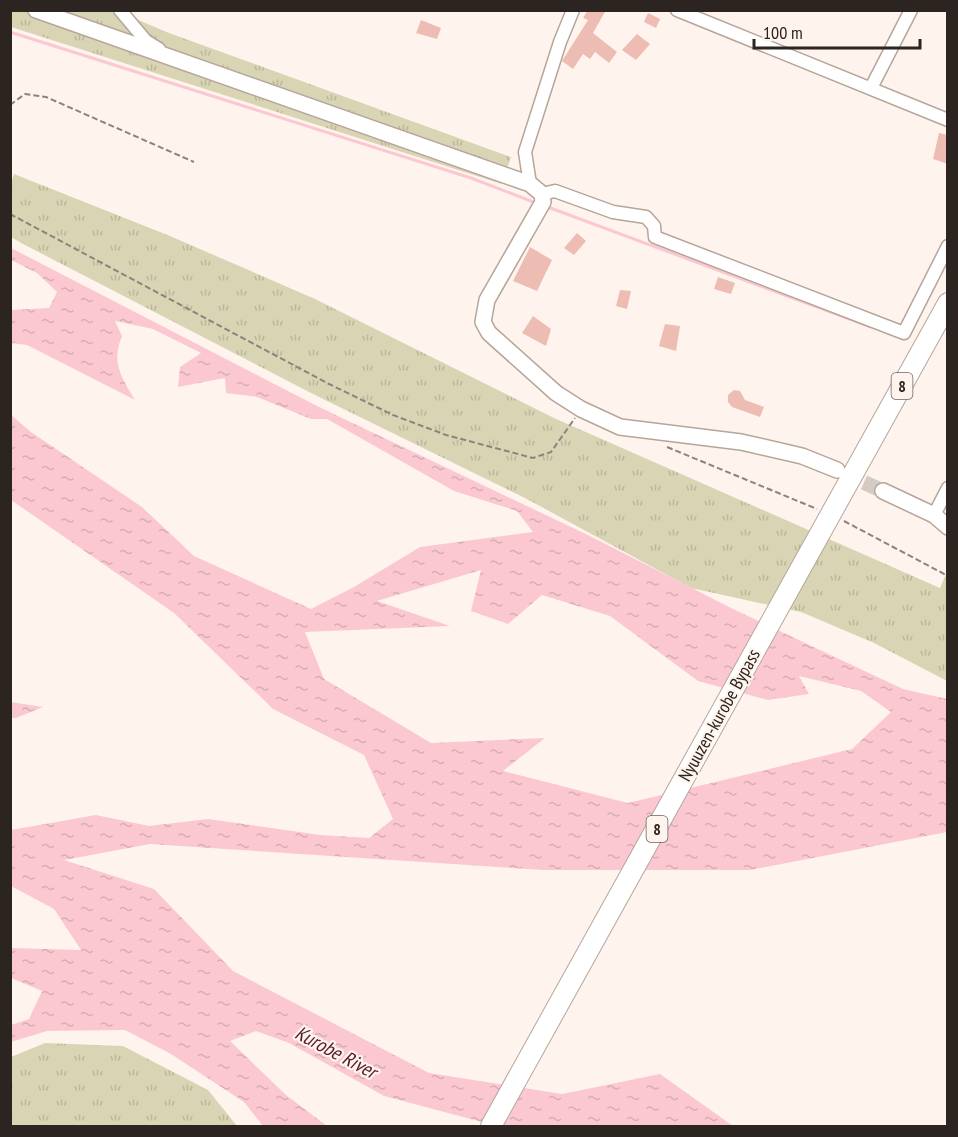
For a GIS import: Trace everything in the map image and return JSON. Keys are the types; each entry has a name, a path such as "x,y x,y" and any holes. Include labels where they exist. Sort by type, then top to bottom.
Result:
{"highway":[{"name":"Nyuuzen-kurobe Bypass","path":"491,1126 821,530 847,469 948,303"}],"street":[{"path":"36,10 536,189 555,190 613,212 646,217 654,226 655,237 904,333 948,246"},
{"path":"120,10 147,41 170,57"},
{"path":"573,10 560,42 525,152 536,189 543,202 487,300 483,322 489,333 556,393 581,409 620,427 741,442 847,469"},
{"path":"677,10 948,120"},
{"path":"871,88 911,10"},
{"path":"934,515 948,488"},
{"path":"882,491 934,515 948,527"}],"path":[{"path":"10,105 25,94 46,96 194,162"},
{"path":"10,214 329,384 393,415 446,435 533,458 551,452 581,409"},
{"path":"662,445 819,510"},
{"path":"840,519 948,576"}],"green space":[{"path":"11,11 117,11 169,33 511,157 502,184 11,27"},
{"path":"14,174 170,236 315,299 554,418 940,588 947,572 947,681 874,643 801,612 691,588 525,498 313,394 23,244 11,237 10,187"},
{"path":"45,1043 123,1046 208,1090 237,1126 11,1126 11,1057"}],"water":[{"name":"Kurobe River","path":"11,248 319,407 590,536 733,609 903,689 947,699 947,832 750,870 543,870 150,844 64,860 154,889 233,971 429,1073 562,1094 660,1074 733,1126 497,1126 384,1096 289,1043 256,1031 230,1041 286,1095 327,1126 263,1126 244,1102 171,1054 125,1030 47,1031 11,1042 11,1025 29,1019 42,991 11,978 11,948 81,950 54,909 11,886 11,830 96,815 149,826 208,819 320,835 369,838 393,819 364,755 273,709 174,613 11,500 11,415 31,432 142,507 194,556 311,609 354,587 420,547 533,532 517,511 454,491 327,419 311,419 257,397 226,393 225,378 178,387 180,367 201,353 153,329 115,321 122,336 117,354 119,369 135,400 27,345 11,343 11,310 49,308 57,292 37,273 11,260","holes":["481,570 471,611 508,624 542,595 610,616 698,681 768,700 809,694 799,676 861,691 891,712 852,749 628,803 503,771 545,738 431,743 324,679 305,632 450,626 377,601"]},
{"path":"10,702 43,707 11,718"}],"building":[{"path":"588,10 606,10 593,33 617,52 609,63 595,52 590,59 583,54 573,69 562,61 588,20 583,18"},
{"path":"648,13 660,19 656,28 644,22"},
{"path":"421,20 441,28 437,39 416,33"},
{"path":"637,34 650,44 636,60 622,50"},
{"path":"939,133 948,135 948,164 933,159"},
{"path":"577,233 586,241 574,255 564,248"},
{"path":"530,247 552,260 537,291 513,281"},
{"path":"718,277 735,283 731,294 714,289"},
{"path":"620,290 631,291 627,309 616,306"},
{"path":"533,316 551,329 546,346 522,333"},
{"path":"665,324 680,326 676,351 659,346"},
{"path":"734,390 740,391 745,400 764,407 760,417 732,407 728,402 728,395"}],"waterway":[{"path":"10,32 471,178 536,203"},
{"path":"545,206 871,327"}],"tunnel":[{"path":"843,473 883,491"}]}
